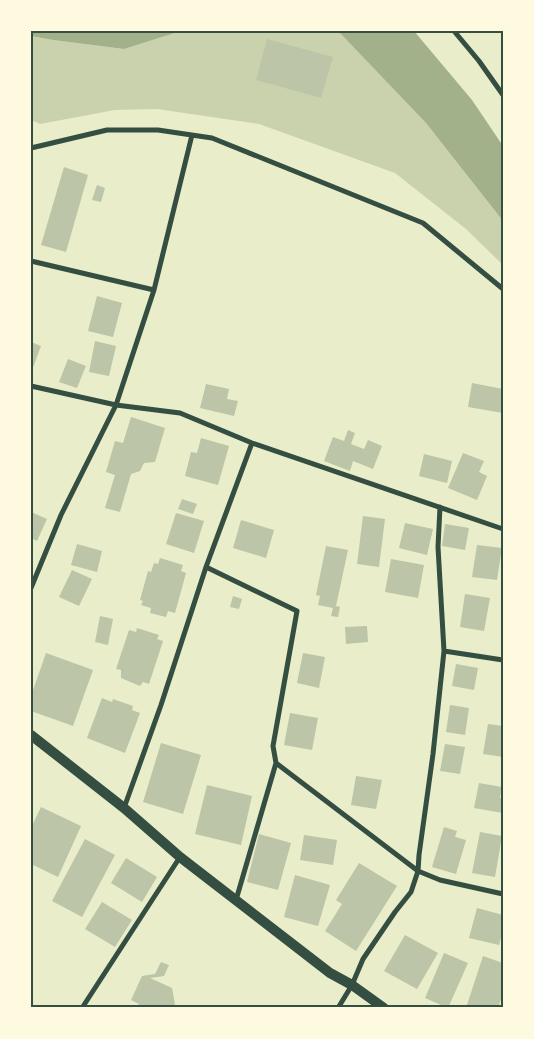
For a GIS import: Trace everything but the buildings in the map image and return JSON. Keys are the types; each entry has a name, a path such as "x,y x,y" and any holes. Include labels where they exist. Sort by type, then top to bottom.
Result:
{"main road":[{"path":"31,735 124,808 180,857 330,973 352,985 384,1008"}],"street":[{"path":"454,31 479,61 503,95"},
{"path":"31,148 106,130 158,130 212,138 423,224 503,289"},
{"path":"31,588 61,515 116,405 154,290 192,135"},
{"path":"31,261 154,290"},
{"path":"31,386 116,405 180,413 252,443 503,529"},
{"path":"124,808 161,706 206,567 252,443"},
{"path":"338,1008 352,985 363,959 395,912 412,892 418,871 444,651 438,546 440,507"},
{"path":"206,567 298,611 273,746 276,762 236,900"},
{"path":"444,651 503,660"},
{"path":"276,762 418,871 440,880 503,894"},
{"path":"82,1008 180,857"}],"shaded area":[{"path":"31,31 181,31 124,49 31,36"},
{"path":"181,31 338,31 426,123 503,221 503,265 466,229 395,173 259,124 157,109 115,110 40,124 31,120 31,36 124,49"},
{"path":"338,31 414,31 472,100 503,146 503,221 426,123"}]}
